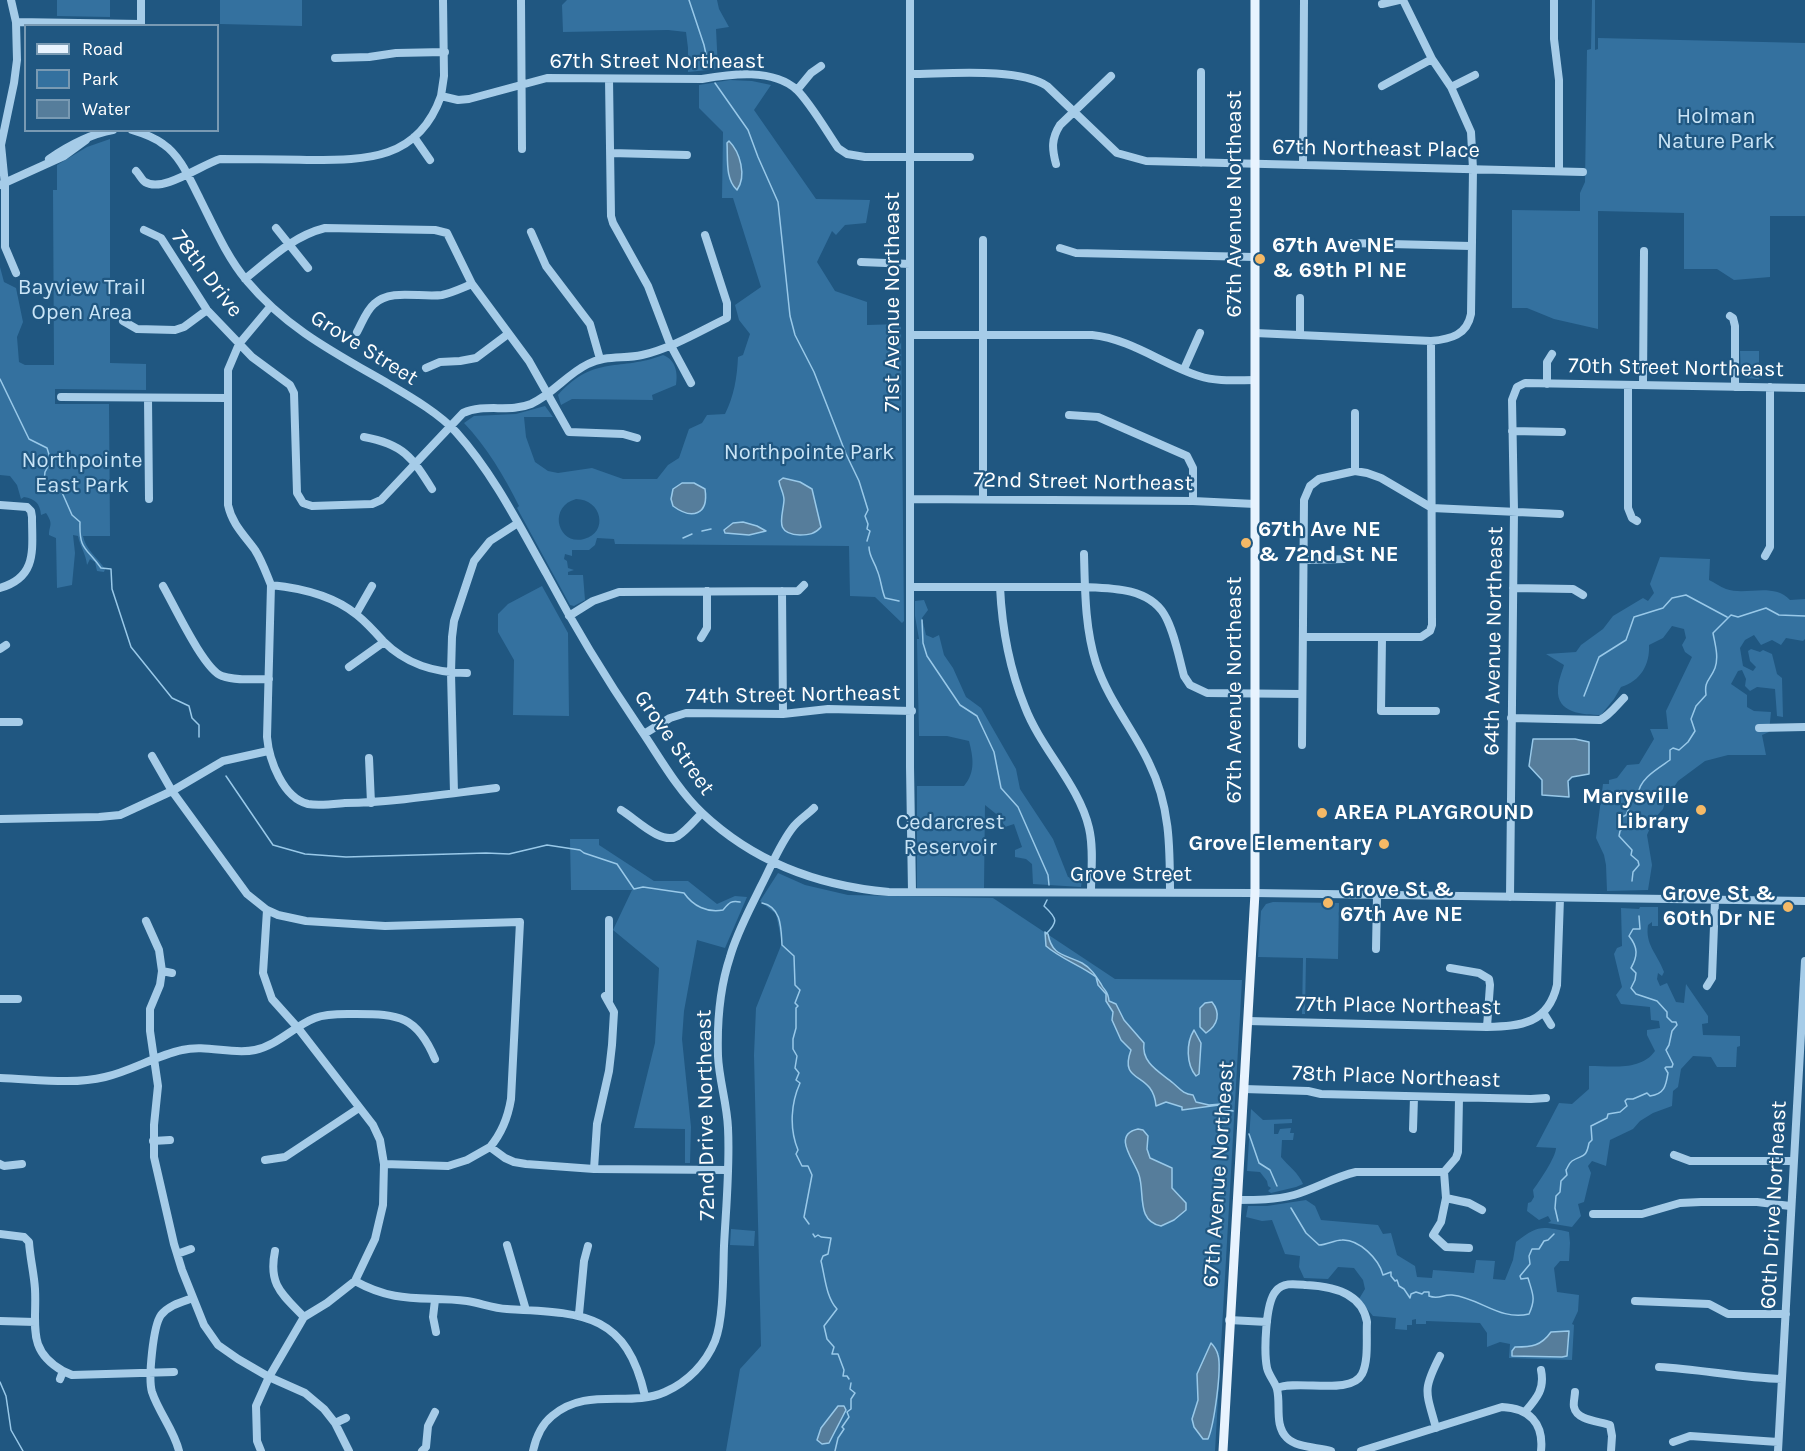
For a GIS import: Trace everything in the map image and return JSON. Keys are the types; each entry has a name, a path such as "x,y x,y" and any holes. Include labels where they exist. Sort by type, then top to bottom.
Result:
{"main road":[{"name":"67th Avenue Northeast","path":"1223,1451 1255,893 1255,0"}],"street":[{"path":"11,0 16,22 16,71 1,145 5,246 16,273"},
{"path":"141,0 141,24"},
{"path":"136,171 145,182 158,184 170,182 220,159 356,160 379,156 401,147 429,121 441,96 445,52 443,0"},
{"path":"521,0 522,149"},
{"name":"71st Avenue Northeast","path":"910,0 912,892"},
{"path":"1303,165 1304,0"},
{"path":"1255,333 1431,341 1456,336 1469,323 1473,169 1471,132 1451,87 1432,59 1401,0 1382,4"},
{"path":"1554,0 1554,39 1559,80 1559,171"},
{"path":"16,22 99,24"},
{"path":"335,58 445,52"},
{"path":"1382,86 1432,59"},
{"path":"796,90 811,73 821,66"},
{"path":"1201,72 1202,163"},
{"name":"67th Northeast Place","path":"910,74 1008,74 1039,81 1117,153 1146,161 1583,172"},
{"name":"67th Street Northeast","path":"441,96 458,100 469,99 547,78 702,79 724,75 752,75 777,79 796,90 838,148 848,154 865,157 970,157"},
{"path":"1451,87 1475,75"},
{"path":"1056,164 1052,147 1054,135 1060,125 1111,76"},
{"path":"609,79 611,216 648,286 670,344 691,383"},
{"path":"3,185 64,156 86,140 104,132"},
{"name":"Grove Street","path":"140,132 163,144 175,156 187,173 224,247 245,279 270,307 310,339 406,394 450,426 488,473 569,616 678,785 702,813 727,834 795,873 841,887 889,892 1255,893 1805,902"},
{"path":"414,137 430,160"},
{"path":"611,153 687,154"},
{"path":"276,228 308,268"},
{"path":"245,279 289,244 311,232 325,228 435,230 447,233 472,284 523,351 549,393 569,432 623,434 637,438"},
{"name":"78th Drive","path":"144,230 161,238 207,310 239,344 252,357 290,385 294,393 299,499 312,506 372,504 381,500 416,463"},
{"path":"531,232 546,266 590,324 600,359"},
{"path":"416,463 463,413 474,408 517,407 530,404 549,393 580,368 600,359 644,355 727,318 728,303 705,235"},
{"path":"983,240 985,335 983,498"},
{"path":"1350,243 1471,246"},
{"path":"1060,248 1076,253 1254,257"},
{"path":"1643,385 1644,251"},
{"path":"861,262 910,264"},
{"path":"357,332 373,304 383,298 396,295 439,295 472,284"},
{"path":"1300,298 1300,335"},
{"path":"270,307 239,344 228,370 227,398 230,514 234,524 259,558 271,585 268,751 288,790 297,799 309,804 371,803 496,788"},
{"path":"123,321 137,329 175,330 207,310"},
{"path":"1730,316 1735,326 1735,387"},
{"path":"1184,369 1200,333"},
{"path":"426,368 440,362 476,358 508,334"},
{"path":"911,335 1107,336 1198,376 1213,379 1255,380"},
{"path":"1304,637 1421,637 1426,635 1432,625 1431,341"},
{"name":"70th Street Northeast","path":"1547,384 1547,362 1552,354"},
{"name":"70th Street Northeast","path":"1517,387 1525,383 1805,388"},
{"path":"1628,385 1628,508 1632,518 1637,522"},
{"name":"64th Avenue Northeast","path":"1510,897 1514,511 1512,400 1517,387"},
{"path":"1765,556 1770,547 1770,387"},
{"path":"61,397 227,398"},
{"path":"148,398 149,499"},
{"path":"1355,413 1355,471"},
{"path":"1069,415 1098,417 1187,456 1193,468 1192,501"},
{"path":"1512,431 1562,432"},
{"path":"364,437 383,441 404,452 416,463 432,489"},
{"path":"1302,745 1304,500 1310,486 1319,479 1355,471 1381,478 1432,508 1560,514"},
{"name":"72nd Street Northeast","path":"911,499 1192,501 1255,504"},
{"path":"0,505 27,507 32,517 31,560 27,572 14,582 0,588"},
{"path":"454,793 451,673 454,621 474,561 490,542 518,524"},
{"path":"1084,554 1087,616 1096,663 1105,686 1149,762 1164,803 1169,836 1170,893"},
{"path":"1304,560 1344,559 1356,554"},
{"path":"271,585 314,592 356,614 401,657 415,664 451,673 467,673"},
{"path":"569,616 593,601 619,592 798,591 804,585"},
{"path":"163,586 204,660 214,672 229,678 268,680"},
{"path":"356,614 372,586"},
{"path":"912,587 1085,586 1136,593 1157,606 1164,614 1184,676 1190,685 1208,693 1302,694"},
{"path":"1000,587 1008,657 1022,700 1037,735 1082,807 1089,828 1091,892"},
{"path":"1513,588 1573,589 1583,595"},
{"path":"701,638 707,628 707,591"},
{"path":"782,591 783,714"},
{"path":"1382,638 1381,711 1436,711"},
{"path":"349,668 384,642"},
{"path":"1511,718 1600,720 1606,718 1624,698"},
{"name":"74th Street Northeast","path":"644,734 670,718 686,713 783,714 828,708 912,711"},
{"path":"0,722 19,722"},
{"path":"1759,728 1805,727"},
{"path":"0,819 99,818 120,815 172,791 223,761 268,751"},
{"path":"152,756 172,791 247,894 267,910 278,915 306,921 384,927 520,922 511,1099 503,1127 490,1147 467,1160 448,1166 384,1164"},
{"path":"369,759 371,803"},
{"name":"72nd Drive Northeast","path":"645,1396 664,1392 687,1379 709,1354 716,1338 721,1309 728,1170 726,1106 720,1082 718,1055 725,978 730,956 744,922 773,862 793,827 814,808"},
{"path":"621,810 653,833 672,838 678,837 702,813"},
{"path":"1376,949 1377,896"},
{"path":"1551,1026 1544,1012 1554,998 1557,985 1560,898"},
{"path":"1707,986 1712,978 1715,900"},
{"path":"261,1451 257,1441 256,1406 269,1377 304,1317 327,1303 355,1281 375,1239 380,1221 384,1164 380,1140 373,1125 298,1028 282,1012 266,987 263,973 267,910"},
{"path":"594,1169 597,1124 609,1071 614,1012 607,999 609,920"},
{"path":"146,921 159,950 162,971 160,985 150,1009 150,1031 158,1086 153,1141 154,1157 177,1254 193,1298 204,1325 218,1345 269,1377 305,1393 324,1409 335,1423 349,1451"},
{"name":"60th Drive Northeast","path":"1778,1447 1805,962"},
{"path":"1450,968 1479,973 1489,980 1487,1028"},
{"path":"162,971 172,973"},
{"path":"0,999 18,999"},
{"name":"77th Place Northeast","path":"1248,1021 1487,1028 1518,1026 1531,1022 1544,1012"},
{"path":"0,1078 75,1080 99,1078 183,1049 253,1051 266,1047 316,1017 345,1014 401,1017 419,1030 435,1059"},
{"name":"78th Place Northeast","path":"1244,1089 1308,1091 1321,1095 1546,1098"},
{"path":"1413,1129 1414,1097"},
{"path":"1459,1098 1458,1152 1456,1158 1444,1172 1446,1198 1441,1222 1433,1236 1446,1247 1470,1248"},
{"path":"265,1160 285,1157 359,1108"},
{"path":"153,1141 170,1140"},
{"path":"490,1147 514,1162 594,1169 728,1170"},
{"path":"1674,1155 1690,1161 1794,1161"},
{"path":"0,1164 4,1166 22,1164"},
{"path":"1237,1200 1268,1200 1296,1195 1343,1175 1356,1172 1444,1172"},
{"path":"1446,1198 1469,1203 1482,1210"},
{"path":"1593,1214 1642,1214 1680,1203 1701,1202 1757,1202 1790,1206"},
{"path":"0,1234 27,1239 35,1282 36,1344 61,1375 174,1372"},
{"path":"507,1245 526,1310"},
{"path":"579,1314 584,1261 588,1246"},
{"path":"177,1254 191,1249"},
{"path":"275,1251 272,1269 279,1291 304,1317"},
{"path":"355,1281 389,1296 465,1301 500,1309 579,1314 599,1323 623,1342 634,1360 645,1396 593,1399 573,1403 561,1409 541,1428 533,1451"},
{"path":"1276,1388 1291,1384 1342,1386 1354,1383 1362,1375 1365,1364 1366,1316 1359,1304 1341,1290 1328,1286 1291,1284 1279,1288 1269,1305 1267,1368 1276,1388 1281,1429 1287,1439 1297,1444 1331,1451"},
{"path":"179,1451 172,1431 151,1390 150,1374 159,1317 172,1305 193,1298"},
{"path":"435,1300 433,1317 436,1332"},
{"path":"1635,1301 1710,1304 1728,1314 1786,1314"},
{"path":"1229,1320 1268,1322"},
{"path":"0,1321 35,1322"},
{"path":"1436,1428 1426,1392 1428,1380 1440,1356"},
{"path":"1659,1367 1699,1369 1747,1378 1782,1379"},
{"path":"1525,1412 1540,1395 1543,1382 1541,1370"},
{"path":"1575,1392 1574,1407 1578,1414 1584,1418 1610,1425 1611,1451"},
{"path":"1361,1451 1502,1407 1513,1407 1525,1412 1535,1421 1542,1440 1541,1451"},
{"path":"422,1451 426,1447 428,1426 435,1412"},
{"path":"335,1423 346,1418"},
{"path":"1673,1442 1690,1436 1778,1447"}],"green space":[{"path":"57,0 110,0 110,17 57,16"},
{"path":"220,0 302,0 302,26 220,24"},
{"path":"567,0 717,0 719,9 729,27 716,29 718,69 688,72 686,32 668,30 563,32 562,5"},
{"name":"Holman Nature Park","path":"1592,0 1595,0 1595,50 1598,49 1598,38 1805,43 1805,216 1770,216 1770,277 1734,280 1717,269 1684,269 1684,213 1598,211 1598,329 1554,319 1527,308 1512,308 1512,210 1580,211 1580,193 1585,182 1587,50 1591,49"},
{"name":"Northpointe Park","path":"730,80 771,85 754,110 816,199 870,200 866,223 845,225 836,235 832,231 817,262 835,291 867,302 867,325 901,324 904,621 902,623 875,597 850,596 849,546 615,544 614,539 597,538 595,545 589,550 572,550 572,556 565,554 564,559 567,561 568,568 574,570 568,572 568,575 583,575 585,600 574,606 570,605 517,508 519,506 501,473 488,452 464,423 474,416 516,414 545,406 553,417 524,417 526,437 535,462 548,471 558,473 592,468 623,479 657,479 668,465 679,458 689,429 702,423 707,415 725,414 734,387 738,357 743,355 750,334 739,320 735,305 761,287 733,198 722,198 723,132 699,108 699,85","holes":["576,499 585,500 597,510 599,524 592,536 575,540 562,532 559,517 567,503"]},
{"path":"110,139 110,363 146,364 146,390 55,389 55,404 109,404 110,536 83,536 89,549 105,569 104,572 97,571 95,562 90,559 87,565 78,536 73,535 75,553 72,585 57,588 56,538 49,535 50,523 46,513 41,515 34,500 24,497 21,499 17,485 10,476 0,475 0,267 4,282 16,288 23,322 17,337 19,362 25,365 54,365 53,190 57,190 57,165 87,147"},
{"path":"1740,351 1759,351 1759,379 1746,378 1741,375"},
{"path":"663,355 671,360 675,367 676,385 652,395 653,400 572,399 561,405 558,395 571,382 584,374 608,366 634,363"},
{"path":"1660,557 1710,559 1709,580 1726,589 1734,591 1768,590 1790,600 1805,599 1805,639 1803,641 1786,638 1781,645 1772,640 1761,645 1754,635 1745,640 1740,648 1743,666 1753,671 1756,667 1750,661 1748,651 1763,650 1772,654 1777,674 1782,678 1783,717 1777,716 1775,689 1757,687 1750,691 1745,686 1746,679 1742,670 1738,671 1731,684 1747,695 1747,707 1754,711 1771,712 1769,732 1762,735 1766,755 1728,755 1705,761 1678,781 1666,799 1663,809 1654,819 1647,835 1652,865 1648,890 1607,891 1604,855 1596,838 1603,784 1609,784 1609,780 1617,778 1627,765 1639,764 1654,739 1650,729 1668,729 1666,711 1692,657 1685,652 1682,645 1686,638 1684,629 1672,626 1663,638 1649,645 1648,659 1639,676 1621,687 1601,715 1594,715 1572,711 1561,703 1558,686 1564,665 1546,654 1576,652 1581,645 1603,629 1613,616 1643,598 1648,601 1654,593 1650,584"},
{"path":"542,586 568,633 569,716 513,715 514,660 498,632 498,614 508,604"},
{"name":"Cedarcrest Reservoir","path":"924,600 928,610 922,618 926,635 933,638 939,635 944,655 953,668 966,697 981,708 1016,769 1020,789 1053,839 1068,877 1082,880 1081,887 1033,884 1032,864 1026,859 1015,857 1015,850 1022,847 1014,824 1005,827 1000,817 985,805 984,888 917,888 917,786 964,786 972,770 969,741 947,736 919,736 917,639 919,639 915,601"},
{"path":"570,839 599,839 599,845 654,881 688,881 717,904 735,896 747,897 725,948 697,940 684,1011 682,1039 691,1127 690,1163 685,1163 685,1129 634,1128 655,1043 659,968 613,930 632,890 571,890"},
{"path":"778,873 805,885 848,895 993,898 1115,979 1242,980 1215,1451 726,1451 740,1369 761,1346 754,1055 756,1008 782,943 776,914 760,901"},
{"path":"1273,902 1339,903 1338,959 1306,958 1305,1014 1302,1014 1303,958 1258,957 1261,911 1266,904"},
{"path":"1640,907 1658,907 1658,926 1652,926 1652,922 1648,925 1648,938 1664,972 1662,976 1658,973 1657,979 1660,986 1667,983 1676,1002 1684,1003 1686,984 1708,1016 1708,1023 1702,1024 1703,1035 1740,1036 1736,1067 1717,1067 1711,1057 1693,1056 1681,1069 1678,1087 1673,1091 1672,1106 1653,1113 1640,1121 1633,1129 1610,1140 1606,1166 1592,1161 1588,1166 1591,1173 1584,1202 1578,1204 1581,1216 1572,1227 1548,1223 1551,1221 1548,1216 1539,1220 1527,1211 1528,1203 1534,1197 1533,1190 1555,1152 1556,1148 1536,1147 1559,1103 1572,1104 1589,1089 1589,1066 1634,1065 1642,1062 1655,1051 1647,1030 1660,1028 1659,1021 1651,1020 1650,1007 1621,1004 1616,995 1622,987 1614,954 1617,948 1622,946 1621,908 1639,909"},
{"path":"1251,1109 1263,1120 1292,1119 1292,1123 1274,1124 1274,1134 1278,1134 1280,1129 1291,1128 1290,1133 1294,1133 1293,1140 1282,1140 1281,1157 1303,1184 1271,1193 1268,1191 1271,1188 1260,1172 1247,1171"},
{"path":"1306,1200 1315,1206 1321,1220 1378,1225 1383,1234 1391,1233 1397,1255 1415,1266 1417,1277 1432,1278 1433,1270 1474,1273 1476,1260 1495,1261 1493,1279 1505,1280 1513,1260 1516,1242 1540,1228 1569,1232 1569,1261 1560,1261 1554,1268 1557,1292 1579,1295 1578,1311 1572,1324 1574,1325 1572,1360 1509,1358 1510,1344 1500,1342 1487,1347 1487,1333 1480,1323 1426,1321 1426,1324 1416,1324 1416,1319 1412,1320 1412,1325 1407,1325 1407,1330 1395,1329 1396,1318 1373,1316 1359,1299 1365,1289 1363,1280 1354,1268 1338,1267 1328,1279 1304,1278 1299,1267 1300,1256 1285,1254 1272,1220 1262,1221 1246,1217 1248,1206 1267,1206"},
{"path":"731,1229 755,1231 754,1246 730,1245"}],"water":[{"path":"729,141 741,164 742,178 737,190 729,175 727,143"},
{"path":"783,478 800,482 812,489 821,527 816,531 800,535 786,532 783,528 784,497 779,481"},
{"path":"682,483 694,483 705,489 704,505 698,512 687,513 673,506 671,499 673,489"},
{"path":"743,522 766,531 749,535 725,533 724,530 733,523"},
{"path":"1533,739 1575,739 1589,742 1589,774 1572,777 1568,781 1569,797 1542,795 1542,780 1529,766"},
{"path":"1045,932 1048,934 1052,947 1064,956 1082,963 1093,972 1107,993 1109,1001 1116,1004 1124,1020 1144,1043 1145,1056 1152,1066 1182,1091 1193,1095 1196,1102 1209,1105 1222,1104 1224,1108 1233,1111 1222,1109 1219,1105 1182,1110 1182,1107 1166,1102 1156,1106 1154,1095 1149,1087 1132,1074 1129,1068 1131,1050 1121,1040 1112,1020 1113,1012 1106,1001 1106,994 1098,985 1096,977 1046,946"},
{"path":"1212,1002 1217,1010 1217,1019 1206,1033 1200,1027 1200,1008 1205,1003"},
{"path":"1194,1030 1201,1043 1199,1074 1196,1076 1190,1066 1188,1053"},
{"path":"1143,1130 1148,1136 1147,1149 1150,1158 1172,1168 1172,1188 1186,1203 1186,1210 1174,1220 1161,1226 1153,1223 1145,1212 1139,1175 1125,1142 1130,1132"},
{"path":"1569,1331 1567,1356 1512,1356 1515,1347 1536,1345 1551,1332"},
{"path":"1211,1343 1218,1355 1218,1384 1210,1432 1208,1439 1203,1439 1194,1427 1192,1419 1198,1400 1197,1374"},
{"path":"838,1406 844,1406 846,1410 829,1443 822,1444 817,1440 821,1428"}],"waterway":[{"path":"689,0 709,68"},
{"path":"715,83 748,130 778,202 790,316 795,335 814,372 859,481 868,510 865,516 867,529 870,531 867,541"},
{"path":"0,379 29,439 47,448 51,461 45,472 44,481 53,488 61,490 72,515 80,522 82,543 101,568 111,569 112,589 131,647 172,698 189,706 192,718 199,725 199,737"},
{"path":"702,531 711,529"},
{"path":"683,538 692,534"},
{"path":"869,547 885,598 899,601"},
{"path":"1584,696 1599,657 1626,640 1634,617 1663,608 1672,598 1686,595 1727,617"},
{"path":"1632,881 1633,872 1639,865 1631,855 1632,850 1619,836 1624,827 1619,822 1620,818 1626,815 1630,806 1627,798 1638,795 1645,779 1670,760 1670,750 1673,748 1679,750 1695,731 1691,719 1696,706 1706,695 1707,683 1717,659 1713,633 1731,615 1738,617 1766,608 1779,615 1805,616"},
{"path":"922,620 923,643 927,656 960,705 977,716 994,752 1001,788 1018,807 1048,875 1049,885"},
{"path":"226,776 273,845 305,854 346,857 509,854 547,845 580,850 617,864 634,889 643,887 684,893 696,905 711,910 723,910 734,901 740,902"},
{"path":"1046,934 1055,920 1044,906 1047,900"},
{"path":"762,903 769,905 777,914 781,926 782,945 794,956 795,985 800,990 795,1003 798,1006 793,1039 793,1049 797,1056 795,1068 799,1073 796,1080 800,1083 793,1107 792,1124 798,1150 796,1154 802,1166 808,1166 812,1175 804,1217 809,1224"},
{"path":"1558,1221 1555,1208 1561,1181 1567,1175 1566,1170 1570,1163 1587,1152 1592,1140 1591,1126 1607,1118 1608,1114 1620,1112 1627,1106 1625,1101 1627,1099 1647,1093 1650,1096 1655,1095 1662,1091 1668,1073 1665,1068 1672,1067 1673,1064 1666,1050 1672,1031 1677,1025 1676,1022 1672,1022 1667,1017 1667,1012 1657,1001 1636,994 1631,988 1636,973 1631,968 1636,952 1629,936 1633,929 1640,929 1639,916"},
{"path":"1249,1134 1259,1163 1270,1170 1277,1186"},
{"path":"1291,1208 1306,1233 1319,1245 1342,1240 1361,1246 1373,1257 1383,1275 1391,1272 1391,1276 1395,1281 1397,1280 1399,1286 1410,1298 1411,1294 1416,1292 1422,1294 1429,1292 1429,1296 1436,1297 1452,1295 1472,1300 1499,1312 1519,1315 1529,1314 1533,1300 1528,1278 1521,1279 1520,1276 1530,1264 1529,1256 1532,1249 1539,1249 1544,1241 1554,1234"},
{"path":"813,1234 815,1237 818,1235 831,1238 828,1254 823,1256 821,1261 828,1293 837,1309 824,1326 827,1339 834,1347 832,1354 838,1354 844,1370 843,1376 849,1379"},
{"path":"0,1382 6,1396 11,1430 23,1451"},
{"path":"835,1451 838,1438 844,1429 842,1427 849,1417 847,1412 851,1409 851,1399 855,1393 850,1389 851,1383"}],"place":[{"name":"67th Ave NE & 69th Pl NE","path":"1260,259"},
{"name":"67th Ave NE & 72nd St NE","path":"1246,543"},
{"name":"Marysville Library","path":"1701,810"},
{"name":"AREA PLAYGROUND","path":"1322,813"},
{"name":"Grove Elementary","path":"1384,844"},
{"name":"Grove St & 67th Ave NE","path":"1328,903"},
{"name":"Grove St & 60th Dr NE","path":"1788,907"}],"park label":[{"name":"Bayview Trail Open Area","path":"82,300"},
{"name":"Northpointe East Park","path":"82,474"}]}
